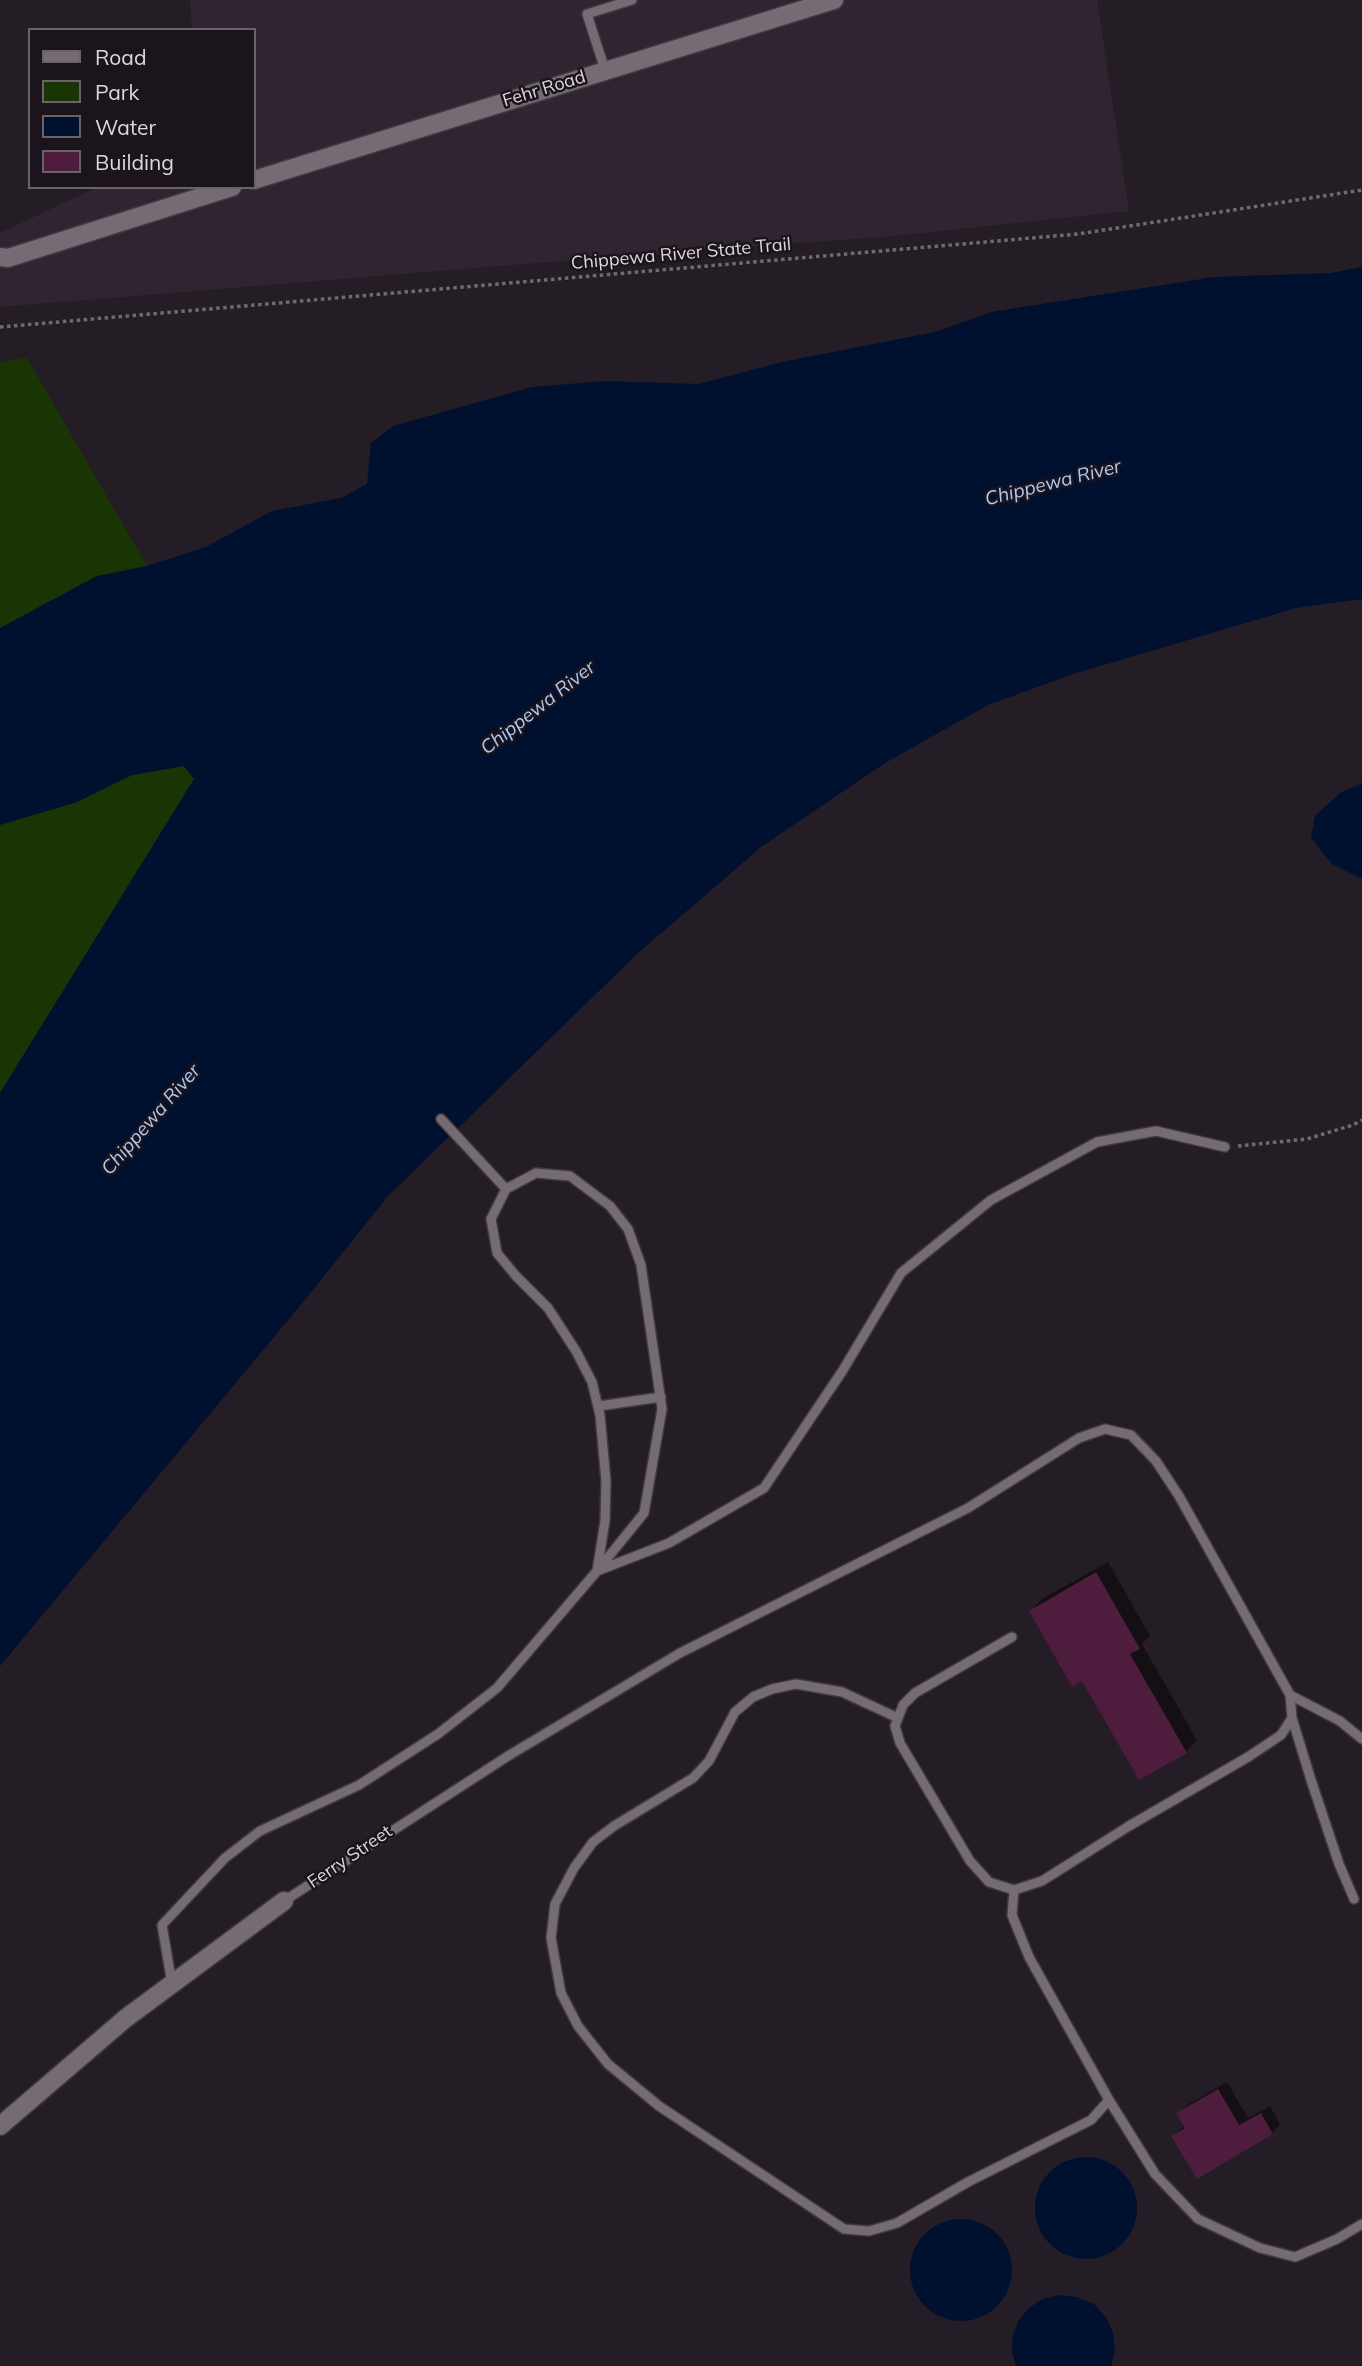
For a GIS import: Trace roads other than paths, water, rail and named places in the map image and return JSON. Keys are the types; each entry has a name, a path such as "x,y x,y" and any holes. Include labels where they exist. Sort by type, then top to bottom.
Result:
{"street":[{"name":"Fehr Road","path":"256,179 834,0"},
{"path":"0,257 8,258 226,189"},
{"name":"Ferry Street","path":"0,2126 126,2018 284,1901"}],"lane":[{"path":"605,70 587,14 632,0"},
{"path":"441,1119 506,1189"},
{"path":"597,1571 669,1543 764,1488 843,1370 901,1273 992,1200 1097,1142 1156,1130 1225,1147"},
{"path":"172,1984 162,1925 225,1858 260,1830 359,1785 438,1734 497,1688 597,1571 644,1513 663,1409 641,1265 628,1229 610,1206 570,1176 536,1173 506,1189 491,1219 497,1253 548,1308 592,1382 604,1446 606,1481 605,1521 597,1571"},
{"path":"598,1406 661,1397"},
{"name":"Ferry Street","path":"284,1901 508,1756 680,1653 968,1508 1079,1438 1105,1429 1131,1435 1156,1461 1179,1496 1290,1695"},
{"path":"1012,1637 915,1693 903,1705 895,1726 900,1743 970,1861 989,1882 1014,1890 1042,1881 1129,1826 1248,1758 1281,1735 1293,1718"},
{"path":"898,1718 842,1692 796,1684 772,1689 753,1697 735,1712 709,1761 693,1778 614,1826 593,1842 574,1868 555,1904 551,1938 561,1993 578,2026 608,2064 659,2106 844,2229 869,2231 897,2223 968,2182 1091,2120 1109,2101"},
{"path":"1290,1695 1293,1718 1339,1864 1354,1899"},
{"path":"1290,1695 1340,1721 1362,1739"},
{"path":"1014,1890 1012,1915 1029,1956 1109,2101 1155,2174 1198,2219 1260,2248 1295,2257 1337,2239 1362,2224"}],"water":[{"name":"Chippewa River","path":"1362,267 1362,599 1296,608 1070,675 988,705 885,763 761,847 637,954 388,1196 0,1666 0,1093 194,779 184,766 132,775 77,802 0,825 0,628 97,576 147,566 206,547 272,511 341,498 367,484 371,443 393,426 532,387 605,381 699,384 782,362 935,332 991,312 1214,277 1331,273"},
{"path":"1362,783 1362,879 1332,864 1311,838 1315,816 1340,793"},
{"path":"1086,2157 1106,2161 1122,2172 1133,2188 1137,2208 1133,2228 1122,2244 1106,2255 1086,2259 1066,2255 1050,2244 1039,2228 1035,2208 1039,2188 1050,2172 1066,2161"},
{"path":"961,2219 981,2223 997,2234 1008,2250 1012,2270 1008,2290 997,2306 981,2317 961,2321 941,2317 925,2306 914,2290 910,2270 914,2250 925,2234 941,2223"},
{"path":"1060,2295 1077,2297 1094,2304 1106,2317 1113,2333 1115,2351 1111,2366 1016,2366 1012,2352 1013,2335 1019,2320 1029,2308 1042,2299"}]}
